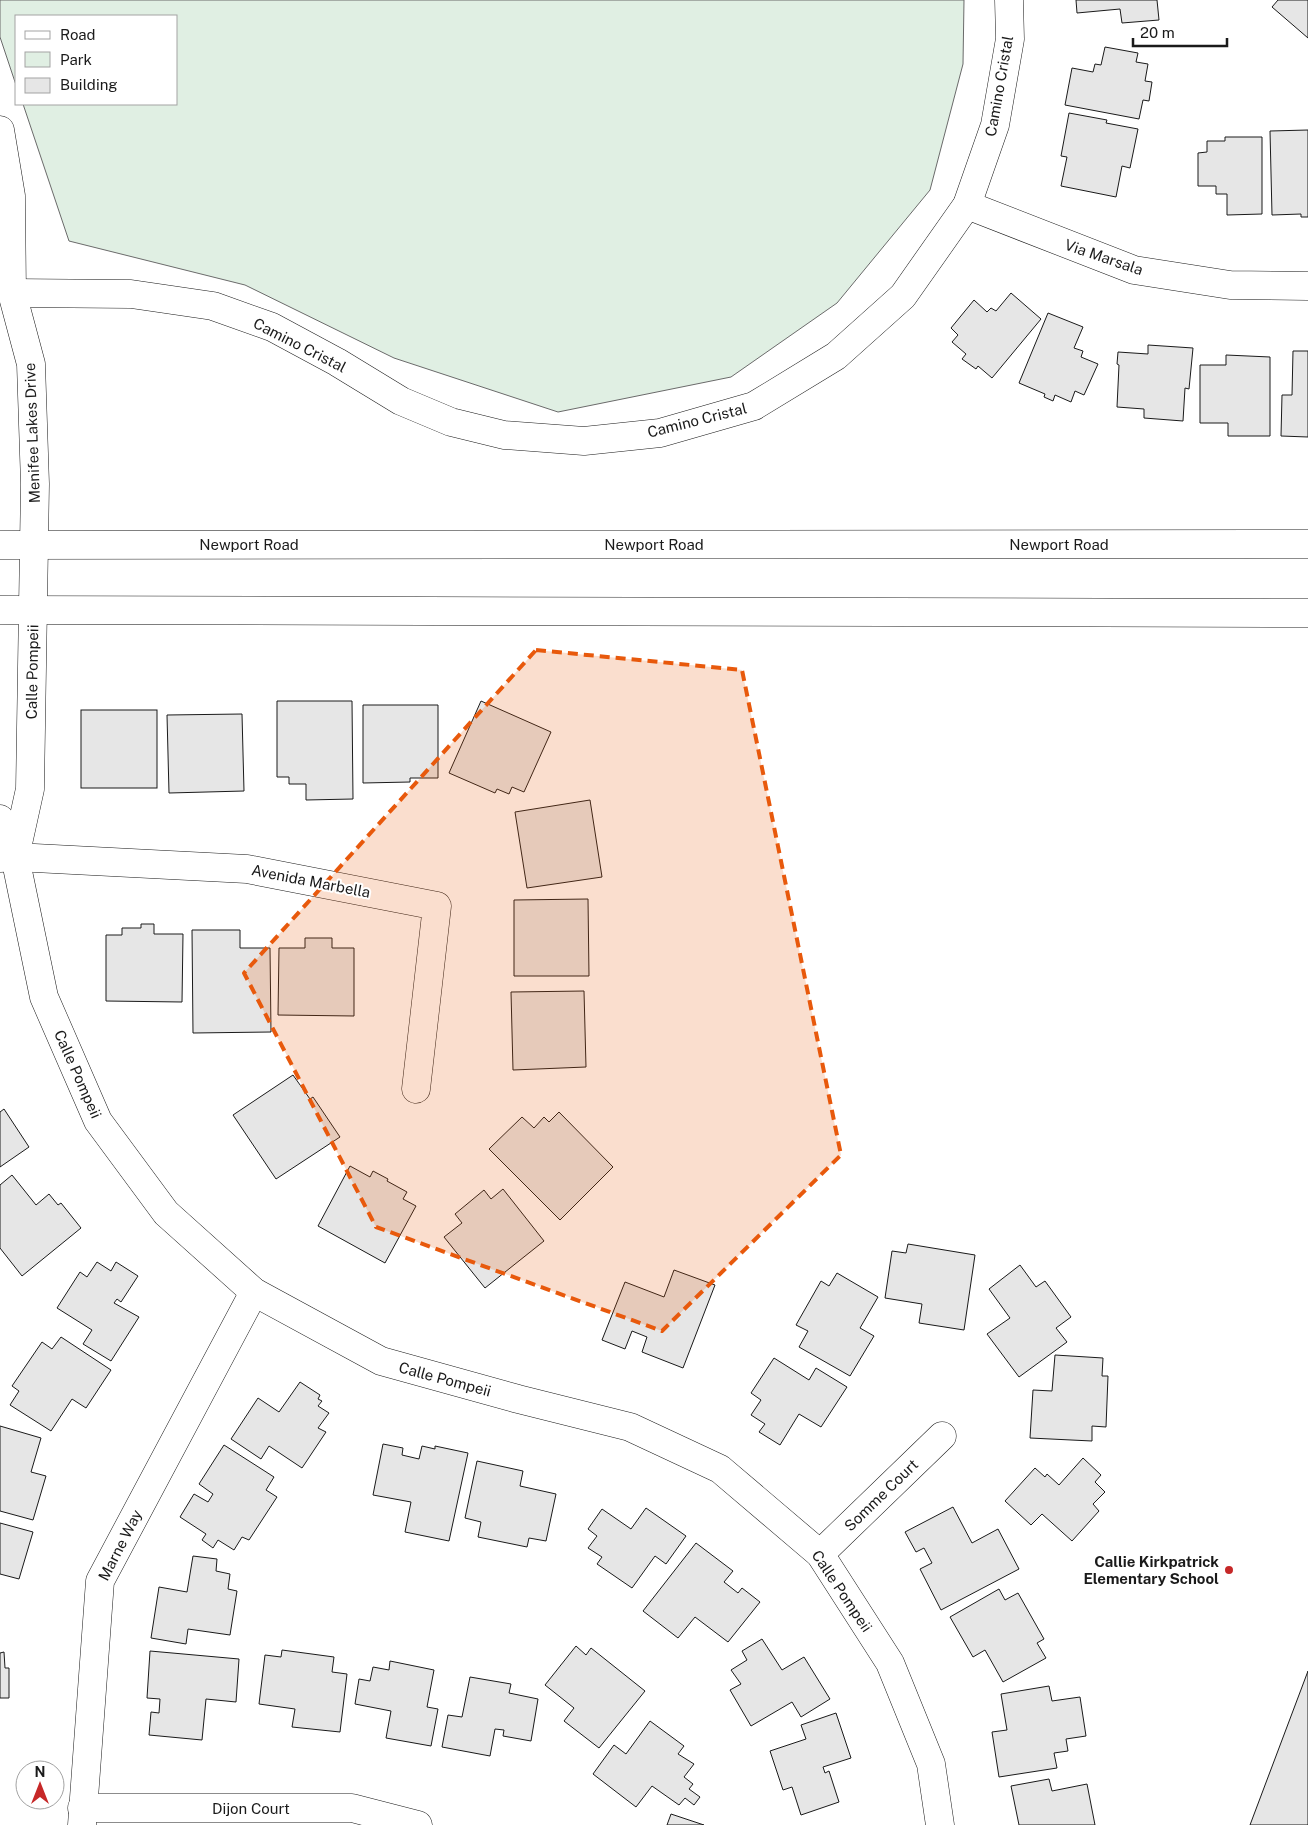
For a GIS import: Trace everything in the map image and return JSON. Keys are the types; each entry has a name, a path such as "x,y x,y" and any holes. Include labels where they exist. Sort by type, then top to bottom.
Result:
{"street":[{"name":"Camino Cristal","path":"12,293 131,294 212,306 272,327 337,362 401,401 451,422 504,435 584,441 660,433 754,406 836,356 903,296 967,206 995,124 1010,39 1009,0"},
{"name":"Menifee Lakes Drive","path":"0,130 11,196 12,293 31,364 35,484 34,545"},
{"name":"Via Marsala","path":"967,206 1134,270 1230,285 1308,286"},
{"name":"Menifee Lakes Drive","path":"0,322 12,293"},
{"name":"Newport Road","path":"0,545 1308,544"},
{"name":"Calle Pompeii","path":"7,858 30,789 34,545"},
{"path":"0,610 1308,613"},
{"name":"Calle Pompeii","path":"0,819 7,858 44,997 98,1122 166,1213 254,1292 381,1361 518,1399 630,1427 720,1469 820,1554 890,1663 930,1764 940,1825"},
{"name":"Avenida Marbella","path":"7,858 247,869 437,906 416,1089"},
{"name":"Marne Way","path":"82,1816 100,1581 254,1292"},
{"name":"Somme Court","path":"820,1554 942,1436"},
{"name":"Dijon Court","path":"82,1816 352,1808 418,1825"}],"highlighted area":[{"path":"536,650 742,670 841,1155 662,1331 376,1227 244,973"}],"green space":[{"path":"0,0 964,0 963,64 930,190 837,303 731,377 558,412 394,358 245,285 69,241 23,105 178,105 178,15 15,15 15,82 0,37"}],"building":[{"path":"1076,0 1157,0 1159,20 1122,23 1120,9 1077,13"},
{"path":"1278,0 1308,0 1308,38 1272,7"},
{"path":"1105,47 1138,53 1136,62 1148,64 1145,81 1152,82 1149,101 1143,100 1139,119 1065,105 1072,68 1093,72 1095,64 1101,65"},
{"path":"1069,113 1107,120 1106,123 1138,129 1130,168 1122,166 1116,197 1061,186 1067,157 1061,156"},
{"path":"1308,130 1308,217 1301,217 1301,214 1272,215 1270,131"},
{"path":"1225,137 1262,137 1262,214 1227,215 1227,194 1216,194 1216,186 1198,186 1198,153 1207,152 1207,141 1225,141"},
{"path":"1011,293 1041,319 992,378 978,366 976,369 962,359 966,354 952,342 958,335 951,328 974,300 987,312 991,308 996,311"},
{"path":"1048,313 1083,327 1074,348 1083,351 1081,357 1098,364 1084,395 1075,391 1071,402 1055,395 1053,401 1044,397 1045,394 1019,383"},
{"path":"1148,345 1193,348 1189,389 1185,388 1183,421 1144,418 1144,409 1117,407 1118,352 1148,354"},
{"path":"1293,351 1308,351 1308,437 1281,436 1282,395 1292,395"},
{"path":"1226,355 1270,357 1270,436 1228,436 1228,423 1200,423 1200,365 1226,365"},
{"path":"277,701 352,701 353,799 306,800 306,784 289,784 289,777 277,777"},
{"path":"481,701 551,732 524,792 512,787 509,794 497,789 495,793 449,773"},
{"path":"363,705 438,705 438,778 410,778 410,782 363,783"},
{"path":"81,710 157,710 157,788 81,788"},
{"path":"242,714 244,791 169,793 167,715"},
{"path":"590,800 602,877 527,888 515,812"},
{"path":"588,899 589,976 514,976 514,900"},
{"path":"141,924 154,924 154,934 183,934 182,1002 106,1001 106,935 122,935 122,928 141,928"},
{"path":"192,930 240,930 240,948 270,948 271,1032 193,1033"},
{"path":"305,938 332,938 332,948 354,948 354,1016 278,1015 279,948 305,948"},
{"path":"584,991 586,1067 513,1070 511,992"},
{"path":"293,1075 310,1099 313,1097 340,1137 276,1179 233,1115"},
{"path":"4,1109 29,1147 0,1167 0,1112"},
{"path":"559,1112 613,1167 560,1220 489,1149 522,1117 534,1128 544,1117 549,1122"},
{"path":"350,1166 370,1177 373,1171 388,1179 387,1181 407,1192 403,1199 416,1206 385,1263 318,1226"},
{"path":"12,1175 36,1205 49,1194 58,1205 61,1203 81,1228 22,1276 0,1248 0,1185"},
{"path":"503,1189 544,1241 485,1288 444,1237 462,1223 455,1214 484,1190 491,1199"},
{"path":"908,1244 975,1255 964,1330 919,1323 922,1304 885,1298 892,1251 906,1253"},
{"path":"97,1262 111,1271 116,1262 138,1276 121,1302 117,1299 114,1303 139,1317 111,1361 83,1344 92,1330 57,1308 80,1272 87,1277"},
{"path":"1020,1265 1036,1287 1045,1281 1071,1317 1056,1328 1067,1342 1019,1377 987,1334 1010,1318 989,1289"},
{"path":"674,1270 715,1285 683,1368 642,1352 647,1337 632,1331 625,1349 602,1340 625,1282 664,1297"},
{"path":"837,1273 878,1297 860,1328 874,1336 850,1376 799,1347 808,1331 796,1325 821,1281 829,1286"},
{"path":"61,1337 111,1370 86,1408 72,1399 51,1431 10,1405 19,1391 12,1386 42,1342 52,1349"},
{"path":"1055,1355 1103,1358 1102,1376 1108,1376 1106,1427 1092,1426 1092,1441 1030,1438 1033,1390 1052,1391"},
{"path":"774,1358 809,1380 816,1368 847,1387 821,1427 799,1414 780,1445 759,1432 765,1424 751,1415 761,1400 751,1393"},
{"path":"300,1382 320,1395 318,1399 322,1401 318,1406 329,1413 318,1428 326,1432 302,1468 269,1446 261,1459 231,1439 258,1398 279,1412"},
{"path":"0,1426 41,1438 31,1472 46,1476 33,1520 0,1511"},
{"path":"383,1444 403,1448 402,1455 419,1459 422,1446 435,1449 435,1446 468,1453 449,1541 405,1532 411,1502 373,1495"},
{"path":"224,1445 274,1477 266,1490 277,1497 249,1540 242,1537 234,1550 218,1540 213,1548 202,1540 206,1534 180,1517 194,1494 208,1502 213,1494 199,1484"},
{"path":"1083,1458 1101,1475 1095,1482 1105,1492 1093,1504 1099,1511 1072,1541 1042,1514 1031,1525 1005,1501 1035,1468 1045,1477 1047,1474 1059,1485"},
{"path":"477,1461 523,1471 520,1486 556,1494 546,1541 529,1538 527,1547 478,1537 481,1522 465,1518"},
{"path":"953,1507 972,1543 998,1529 1019,1569 941,1610 920,1569 932,1563 924,1548 916,1552 905,1532"},
{"path":"646,1508 686,1536 666,1564 655,1556 632,1588 597,1564 602,1557 588,1548 597,1536 588,1529 602,1509 631,1529"},
{"path":"0,1523 33,1532 19,1579 0,1574"},
{"path":"696,1543 733,1571 724,1582 738,1593 742,1588 760,1602 728,1642 695,1617 678,1638 643,1611"},
{"path":"193,1556 217,1559 216,1571 230,1574 228,1589 237,1591 230,1635 188,1629 186,1644 151,1638 159,1587 187,1592"},
{"path":"999,1589 1005,1600 1018,1593 1044,1639 1037,1643 1046,1658 1003,1682 985,1650 973,1657 950,1617"},
{"path":"762,1639 782,1670 804,1657 830,1699 801,1717 792,1702 751,1726 730,1690 741,1684 731,1670 747,1660 742,1651"},
{"path":"576,1646 586,1655 591,1648 645,1691 599,1748 564,1721 574,1708 545,1685"},
{"path":"282,1650 334,1657 332,1672 347,1674 340,1732 292,1727 295,1709 259,1704 265,1655 281,1657"},
{"path":"150,1651 239,1659 236,1702 206,1699 202,1740 149,1735 151,1712 159,1713 160,1699 147,1698"},
{"path":"4,1652 5,1668 9,1668 9,1698 0,1698 0,1653"},
{"path":"390,1661 434,1670 427,1707 438,1709 431,1746 386,1738 391,1711 355,1704 359,1679 370,1681 373,1667 389,1670"},
{"path":"1308,1671 1308,1825 1250,1825"},
{"path":"470,1677 511,1684 509,1693 538,1699 531,1741 503,1736 504,1730 495,1729 490,1756 442,1747 448,1715 462,1717"},
{"path":"1049,1686 1052,1701 1080,1697 1086,1736 1066,1739 1068,1751 1054,1753 1057,1768 999,1777 992,1732 1007,1730 1001,1694"},
{"path":"836,1713 851,1758 823,1767 825,1773 829,1771 839,1802 801,1815 792,1787 783,1790 770,1751 806,1739 801,1725"},
{"path":"650,1721 684,1746 678,1754 694,1764 684,1777 693,1784 689,1789 700,1797 694,1805 685,1798 679,1805 652,1786 636,1807 593,1774 614,1745 626,1754"},
{"path":"1049,1779 1052,1791 1087,1784 1095,1825 1019,1825 1011,1786"},
{"path":"671,1814 704,1825 667,1825"}],"place":[{"name":"Callie Kirkpatrick Elementary School","path":"1229,1570"}]}
